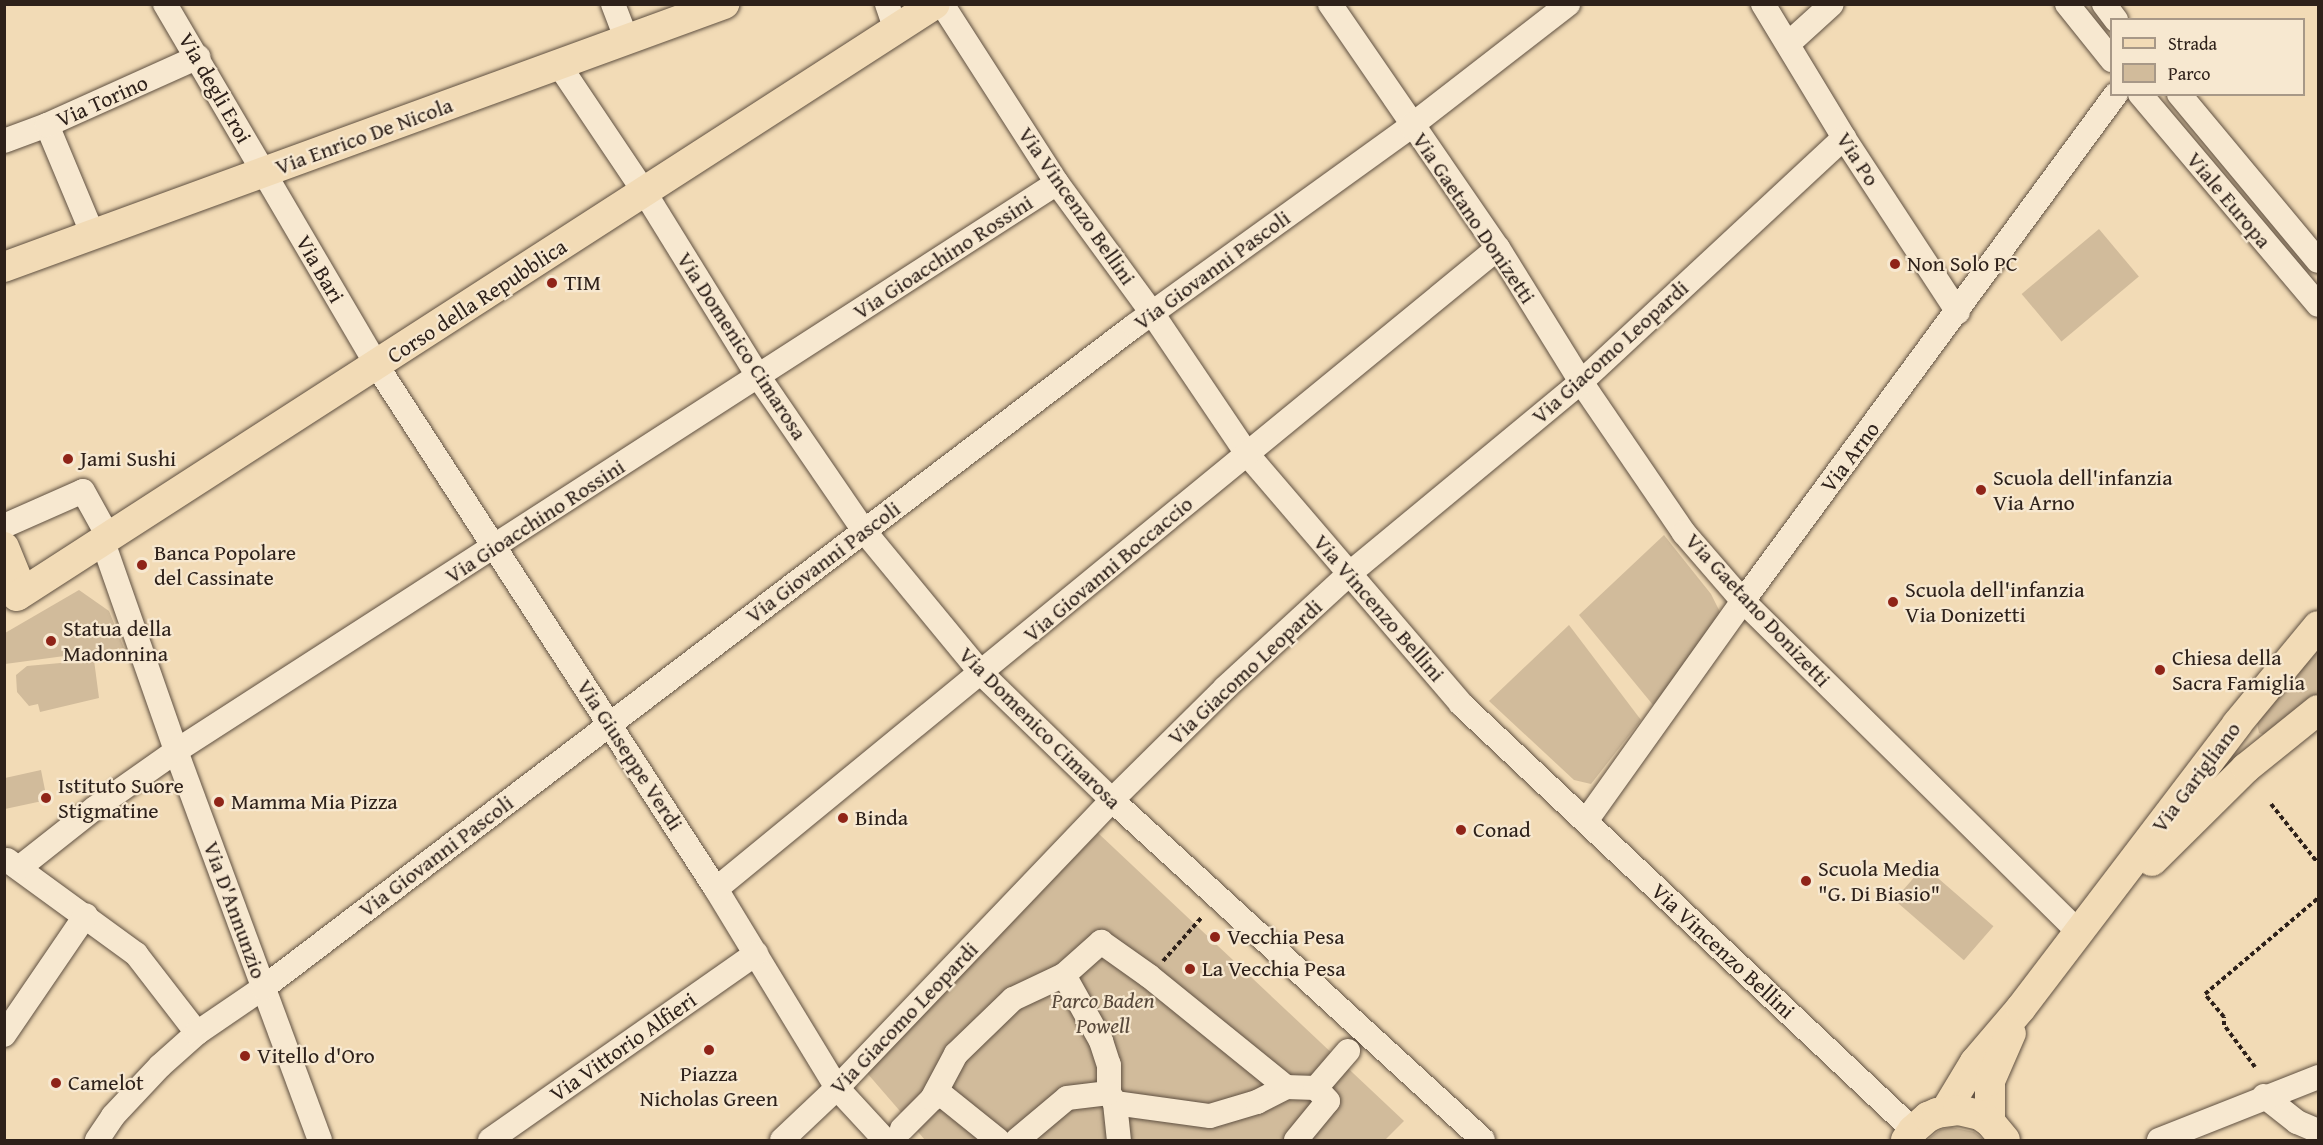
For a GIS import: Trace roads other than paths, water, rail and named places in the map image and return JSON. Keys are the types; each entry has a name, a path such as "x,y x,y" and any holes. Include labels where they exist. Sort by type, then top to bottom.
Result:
{"main road":[{"name":"Via Enrico De Nicola","path":"4,267 724,4"},
{"name":"Corso della Repubblica","path":"11,593 106,540 645,193 891,17 935,4"},
{"path":"4,547 20,586 11,593"},
{"name":"Via Garigliano","path":"1998,1131 1970,1111 1946,1110 1975,1062 2021,1008 2237,724 2319,626"},
{"name":"Via Garigliano","path":"2079,932 2246,768 2319,710"},
{"name":"Via Garigliano","path":"1998,1131 1990,1081 2021,1008"},
{"path":"1909,1135 1928,1117 1946,1110"}],"street":[{"name":"Via degli Eroi","path":"165,4 264,173"},
{"path":"613,4 627,40"},
{"name":"Via Vincenzo Bellini","path":"942,4 1057,183 1152,313 1247,454 1461,704 1586,821 1909,1135"},
{"name":"Via Gaetano Donizetti","path":"1330,4 1411,126 1498,248 1581,382 1684,533 1743,601 2079,932"},
{"name":"Via Giovanni Pascoli","path":"97,1140 113,1116 197,1033 263,987 1152,313 1411,126 1568,4"},
{"name":"Via Po","path":"1763,4 1844,138 1958,312"},
{"path":"1788,44 1832,4"},
{"path":"2067,4 2110,58"},
{"path":"2104,4 2114,18"},
{"name":"Via Torino","path":"4,141 47,125 198,57"},
{"name":"Via Domenico Cimarosa","path":"559,65 645,193 758,375 864,531 981,674 1112,800 1483,1140"},
{"name":"Via Arno","path":"1586,821 1743,601 1958,312 2115,96"},
{"name":"Viale Europa","path":"2142,96 2319,305"},
{"name":"Viale Europa","path":"2181,96 2319,261"},
{"path":"47,125 93,235"},
{"name":"Via Giacomo Leopardi","path":"782,1140 837,1088 1112,800 1225,688 1350,573 1581,382 1844,138"},
{"name":"Via Bari","path":"264,173 377,366"},
{"name":"Via Gioacchino Rossini","path":"11,863 176,751 1057,183"},
{"name":"Via Giovanni Boccaccio","path":"716,889 1498,248"},
{"name":"Via Giuseppe Verdi","path":"377,366 716,889 837,1088 894,1135"},
{"name":"Via D'Annunzio","path":"4,526 83,491 106,540 176,751 320,1140"},
{"path":"11,863 86,915 136,954 197,1033"},
{"path":"4,1035 86,915"},
{"path":"894,1135 932,1100 956,1054 1013,999 1064,975 1101,942 1149,976 1286,1087"},
{"name":"Via Vittorio Alfieri","path":"490,1140 756,954"},
{"path":"1064,975 1101,1041 1109,1065 1119,1140"},
{"path":"1316,1088 1348,1051"},
{"path":"2159,1140 2264,1096 2319,1077"},
{"path":"1017,1140 1067,1098 1112,1098 1210,1116 1257,1102 1286,1087 1316,1088 1328,1101 1296,1140"},
{"path":"937,1090 998,1140"},
{"path":"2264,1096 2297,1122 2319,1131"}],"place":[{"name":"Non Solo PC","path":"1895,264"},
{"name":"TIM","path":"552,283"},
{"name":"Jami Sushi","path":"68,459"},
{"name":"Scuola dell'infanzia Via Arno","path":"1981,490"},
{"name":"Banca Popolare del Cassinate","path":"142,565"},
{"name":"Scuola dell'infanzia Via Donizetti","path":"1893,602"},
{"name":"Statua della Madonnina","path":"51,641"},
{"name":"Chiesa della Sacra Famiglia","path":"2160,670"},
{"name":"Istituto Suore Stigmatine","path":"46,798"},
{"name":"Mamma Mia Pizza","path":"219,802"},
{"name":"Binda","path":"843,818"},
{"name":"Conad","path":"1461,830"},
{"name":"Scuola Media \"G. Di Biasio\"","path":"1806,881"},
{"name":"Vecchia Pesa","path":"1215,937"},
{"name":"La Vecchia Pesa","path":"1190,969"},
{"name":"Piazza Nicholas Green","path":"709,1050"},
{"name":"Vitello d'Oro","path":"245,1056"},
{"name":"Camelot","path":"56,1083"}],"park label":[{"name":"Parco Baden Powell","path":"1103,1012"}]}
